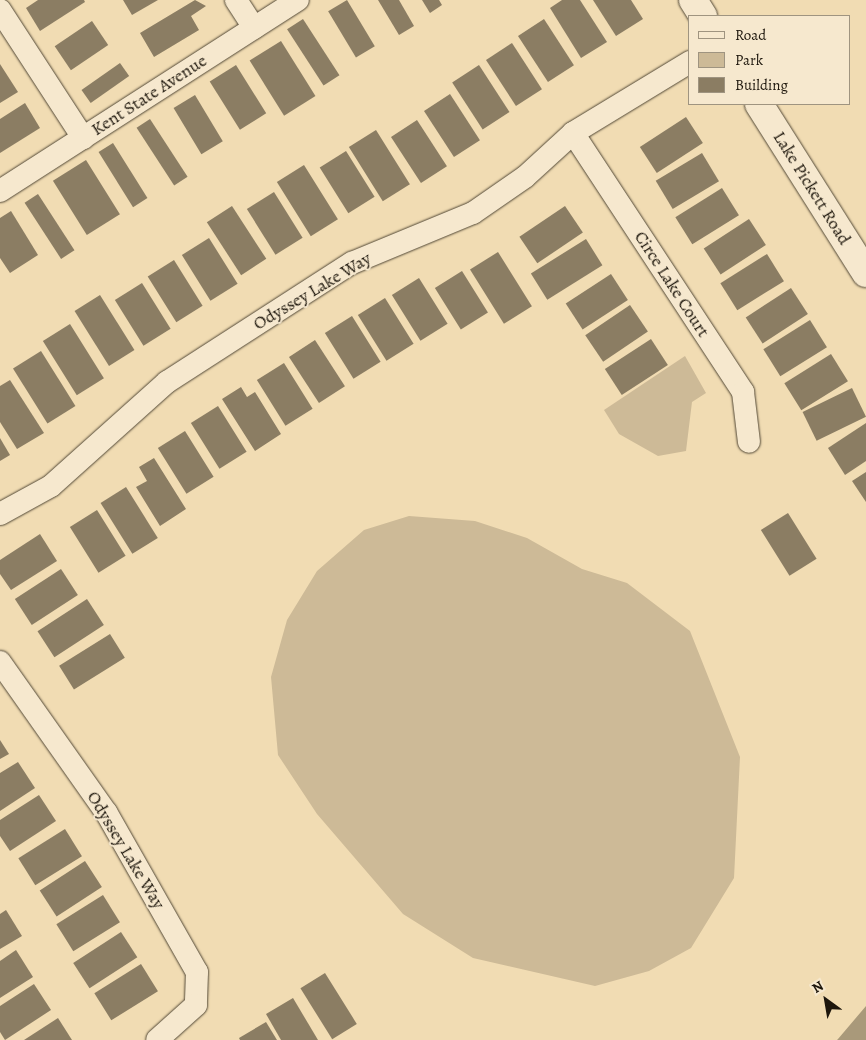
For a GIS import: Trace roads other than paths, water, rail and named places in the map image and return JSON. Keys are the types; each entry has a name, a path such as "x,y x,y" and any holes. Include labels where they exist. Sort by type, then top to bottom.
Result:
{"main road":[{"path":"693,0 702,15"},
{"name":"Lake Pickett Road","path":"760,105 866,273"}],"street":[{"path":"236,0 254,28"},
{"name":"Kent State Avenue","path":"0,191 298,0"},
{"path":"0,10 83,138"},
{"name":"Odyssey Lake Way","path":"0,514 51,486 175,376 352,263 473,213 525,177 573,134 688,63"},
{"name":"Circe Lake Court","path":"573,134 743,392 749,442"},
{"name":"Odyssey Lake Way","path":"0,662 106,812 197,972 196,1005 156,1040"}]}
